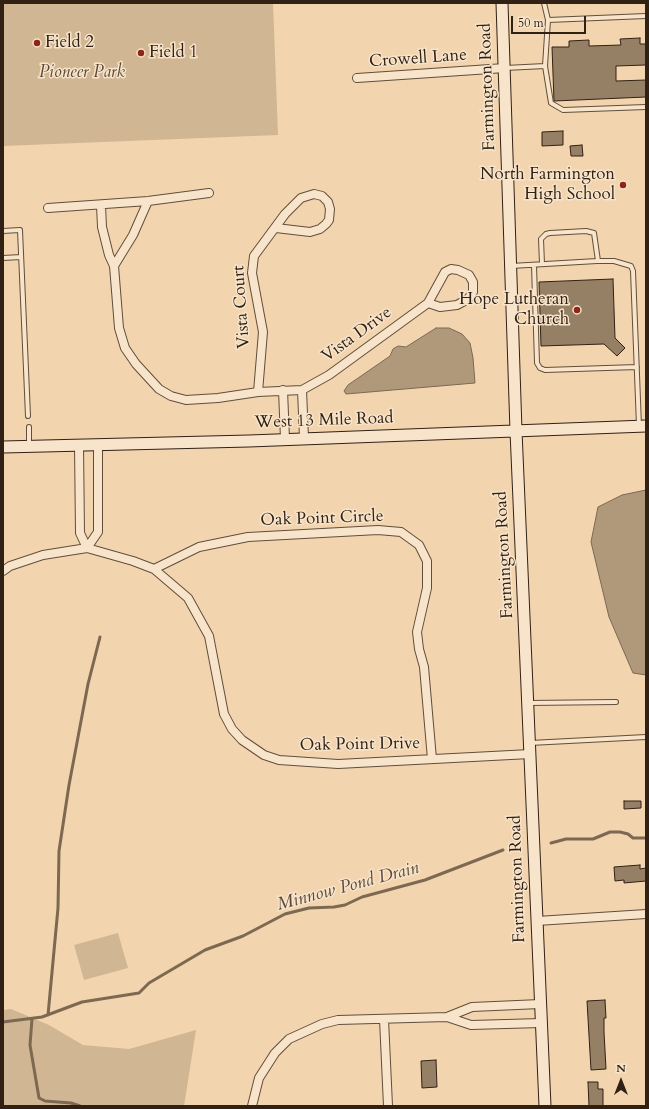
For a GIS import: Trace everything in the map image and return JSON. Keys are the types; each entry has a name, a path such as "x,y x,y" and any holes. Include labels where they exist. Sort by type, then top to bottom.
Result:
{"street":[{"name":"Farmington Road","path":"502,3 516,431 544,1106"},
{"name":"Crowell Lane","path":"357,78 505,68"},
{"path":"48,208 148,201 209,193"},
{"name":"Vista Court","path":"258,392 263,332 252,273 254,256 285,214 301,198 314,194 322,196 328,202 330,209 329,220 320,229 310,232 276,228"},
{"path":"114,266 133,235 148,201"},
{"name":"Vista Drive","path":"101,205 102,227 109,255 114,266 118,328 125,348 136,364 159,389 171,396 186,400 218,398 258,392 302,390 329,375 428,303 444,272 451,269 458,270 469,275 474,282 473,292 468,299 457,305 440,306 428,303"},
{"path":"283,390 285,439"},
{"path":"302,390 304,438"},
{"name":"West 13 Mile Road","path":"3,447 285,439 642,426"},
{"path":"79,445 80,532 87,548"},
{"path":"87,548 98,532 98,445"},
{"name":"Oak Point Circle","path":"154,569 199,547 248,537 378,530 401,532 419,545 427,561 427,588 417,632 419,649 424,668 432,759"},
{"name":"Oak Point Drive","path":"3,571 10,566 43,555 87,548 133,560 154,569 188,598 209,636 224,714 232,729 254,750 279,760 338,764 432,759 530,748"},
{"path":"537,921 646,914"},
{"path":"252,1106 259,1078 275,1053 289,1039 322,1024 338,1020 448,1017 472,1007 540,1004"},
{"path":"448,1017 471,1025 541,1023"},
{"path":"384,1019 388,1106"}],"lane":[{"path":"544,3 548,20 545,66 550,103 562,110 646,107"},
{"path":"548,20 646,16"},
{"path":"505,68 545,66"},
{"path":"3,231 20,230 28,416"},
{"path":"542,264 541,239 546,234 586,231 594,233 598,261"},
{"path":"3,258 21,257"},
{"path":"511,266 598,261 624,263 631,266 633,271 637,368 642,426"},
{"path":"534,265 537,363 540,368 545,370 637,368"},
{"path":"29,427 29,446"},
{"path":"528,704 616,702"},
{"path":"530,748 646,738"}],"green space":[{"name":"Pioneer Park","path":"3,3 273,3 278,135 3,146"},
{"path":"118,933 128,968 84,980 74,945"},
{"path":"11,1009 49,1025 83,1045 129,1049 196,1030 184,1106 3,1106 3,1010"}],"shaded area":[{"path":"436,328 449,328 462,334 470,343 475,383 346,394 344,391 348,385 390,356 393,349 398,346 406,347"},
{"path":"646,490 646,675 633,673 609,617 591,542 598,507 622,495"}],"building":[{"path":"640,38 640,44 646,44 646,65 616,66 616,81 646,80 646,97 554,101 552,47 569,47 569,41 589,40 589,46 621,45 620,39"},
{"path":"563,131 563,145 542,146 542,132"},
{"path":"582,145 583,156 571,156 570,146"},
{"name":"Hope Lutheran Church","path":"613,279 615,338 625,348 617,356 604,344 541,346 539,282"},
{"path":"624,801 641,801 641,808 624,809"},
{"path":"640,865 640,869 646,868 646,881 624,883 624,880 615,881 614,867"},
{"path":"605,1000 606,1018 604,1018 604,1032 606,1069 591,1070 587,1001"},
{"path":"436,1060 437,1087 422,1088 421,1061"},
{"path":"588,1082 598,1082 598,1089 603,1089 603,1106 589,1106"}],"waterway":[{"path":"48,1015 58,908 59,851 69,785 88,684 100,637"},
{"name":"Minnow Pond Drain","path":"551,843 566,839 593,839 610,832 628,834 633,838 646,838"},
{"name":"Minnow Pond Drain","path":"3,1022 42,1017 82,1002 139,993 149,983 205,950 243,936 285,914 309,908 345,905 362,897 425,880 503,850"},
{"path":"32,1019 30,1045 39,1098 45,1101 71,1103 80,1106"}],"place":[{"name":"Field 2","path":"37,43"},
{"name":"Field 1","path":"141,53"},
{"name":"North Farmington High School","path":"623,185"},
{"name":"Hope Lutheran Church","path":"577,310"}]}
